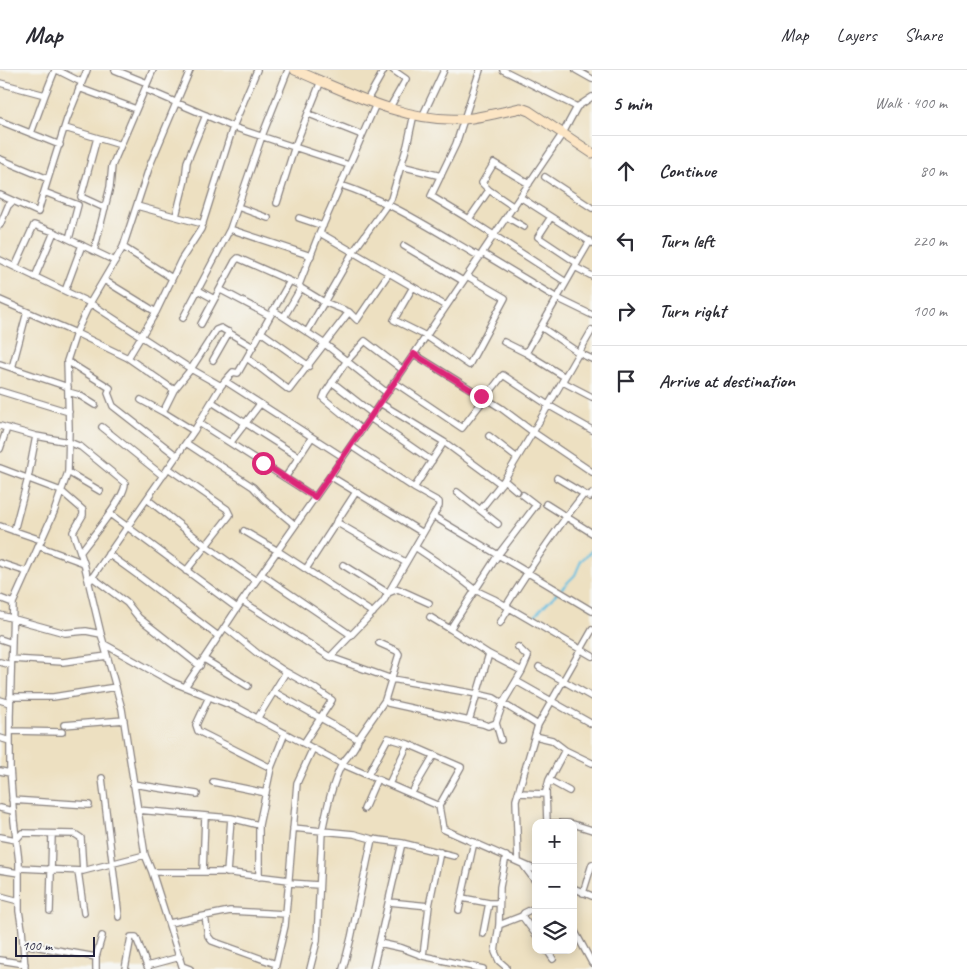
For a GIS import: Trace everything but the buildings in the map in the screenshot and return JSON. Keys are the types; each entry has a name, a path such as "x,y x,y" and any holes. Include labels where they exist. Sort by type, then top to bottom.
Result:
{"street":[{"path":"31,133 56,70 80,85 136,109"},
{"path":"0,195 38,212 65,128 87,70"},
{"path":"115,70 233,127 349,165"},
{"path":"94,251 110,187 112,166 152,70"},
{"path":"0,960 25,966 10,773 10,700 14,603 68,472 69,412 67,361 76,333 90,303 123,247 150,165 190,70"},
{"path":"128,358 156,312 181,260 201,229 233,127 257,70"},
{"path":"183,318 230,229 262,136 288,70"},
{"path":"295,70 389,109 419,115 464,119 521,108 528,110 592,153"},
{"path":"284,317 300,287 320,233 362,135 384,70"},
{"path":"389,109 406,78 393,70"},
{"path":"307,332 353,252 391,199 407,146 419,115 444,70"},
{"path":"480,70 456,144 431,196 566,282"},
{"path":"503,70 577,107"},
{"path":"576,70 592,79"},
{"path":"277,203 295,146 321,81"},
{"path":"0,83 45,96"},
{"path":"186,688 237,608 351,446 514,207 563,134 577,107 592,97"},
{"path":"585,102 592,106"},
{"path":"309,114 362,135"},
{"path":"176,216 187,162 206,115"},
{"path":"0,121 60,145"},
{"path":"65,128 121,145"},
{"path":"69,239 97,138"},
{"path":"0,159 48,179"},
{"path":"514,207 482,183 494,163 529,184"},
{"path":"401,166 441,176"},
{"path":"545,177 592,208"},
{"path":"341,185 388,204 557,298 592,315"},
{"path":"469,220 489,190"},
{"path":"44,192 78,205"},
{"path":"520,197 591,242 526,353"},
{"path":"81,198 105,208"},
{"path":"0,225 8,206 13,201"},
{"path":"137,206 203,224"},
{"path":"238,207 268,218"},
{"path":"506,217 524,227"},
{"path":"551,217 538,236 592,276"},
{"path":"299,218 323,226"},
{"path":"15,267 34,225 54,232 115,261"},
{"path":"230,229 311,256"},
{"path":"35,277 54,232"},
{"path":"320,233 446,306"},
{"path":"65,291 82,245"},
{"path":"404,246 505,298 469,365 426,336 394,320 413,287"},
{"path":"123,247 172,278"},
{"path":"201,324 238,258 290,280 324,302 348,312 357,320 389,273"},
{"path":"0,260 90,303 191,369 260,404 343,457"},
{"path":"104,280 156,312"},
{"path":"89,578 127,528 194,432 223,384 233,372 238,373 290,280"},
{"path":"198,290 214,299"},
{"path":"220,290 284,317 325,344 387,393"},
{"path":"0,300 128,358 174,390"},
{"path":"12,368 27,312"},
{"path":"247,358 289,390 348,312"},
{"path":"541,327 592,359"},
{"path":"162,412 174,390 191,369 216,330 221,328 253,347"},
{"path":"481,509 502,482 517,458 592,330"},
{"path":"214,360 229,332"},
{"path":"261,332 308,366"},
{"path":"362,430 323,398 332,382 365,340 403,370"},
{"path":"504,342 526,353 592,397"},
{"path":"414,354 501,408 532,432 592,472"},
{"path":"67,361 110,388 108,393 113,406 177,456"},
{"path":"0,364 68,390 96,405"},
{"path":"394,382 462,428 503,375 548,405 592,430"},
{"path":"332,382 371,416 432,461"},
{"path":"0,392 69,412"},
{"path":"141,400 194,432"},
{"path":"212,402 299,457"},
{"path":"380,403 444,442 518,491"},
{"path":"231,442 260,404"},
{"path":"199,422 315,497"},
{"path":"0,426 36,436 69,442 81,447 125,483 126,489 110,514 80,553"},
{"path":"102,427 163,476"},
{"path":"0,449 7,428"},
{"path":"14,531 28,478 36,436"},
{"path":"489,436 517,458"},
{"path":"284,478 312,437"},
{"path":"414,488 444,442"},
{"path":"186,443 253,487 264,499 295,525"},
{"path":"330,657 383,602 439,506 439,502 414,488 351,446"},
{"path":"0,468 61,491 83,510 83,515 73,532 89,578 101,634 124,720 144,855 152,872 183,968 190,969"},
{"path":"168,468 227,509 230,515 186,571"},
{"path":"68,472 100,492"},
{"path":"330,476 423,533"},
{"path":"557,478 584,494 592,496"},
{"path":"306,569 356,492"},
{"path":"457,492 498,524"},
{"path":"500,623 528,572 567,515 584,494"},
{"path":"450,629 498,555 536,505 523,495"},
{"path":"147,499 256,582"},
{"path":"546,504 567,515 592,533"},
{"path":"110,514 237,608"},
{"path":"433,516 592,611"},
{"path":"336,522 405,562"},
{"path":"0,526 84,563"},
{"path":"244,531 278,550 373,612"},
{"path":"414,547 452,572 474,590 508,607 592,656"},
{"path":"108,554 147,581 218,636"},
{"path":"0,563 27,572"},
{"path":"343,565 388,593"},
{"path":"261,574 351,635"},
{"path":"89,578 127,603 139,618 200,666"},
{"path":"388,593 398,589 429,603"},
{"path":"0,598 14,603"},
{"path":"242,601 330,657 392,679 494,698 538,725"},
{"path":"0,615 65,633 86,631 101,634"},
{"path":"430,617 489,654 522,671"},
{"path":"225,627 257,653 332,700 304,743"},
{"path":"532,877 521,863 516,800 538,725 592,630"},
{"path":"0,638 12,643"},
{"path":"310,969 317,941 322,831 331,791 342,764 385,700 399,654 379,643"},
{"path":"104,644 172,682 240,710 342,764 439,806"},
{"path":"501,740 496,723 503,703 528,657 518,647"},
{"path":"469,720 489,654"},
{"path":"0,662 62,662 107,656"},
{"path":"204,659 248,686"},
{"path":"540,667 592,696"},
{"path":"257,719 286,672"},
{"path":"516,680 592,724"},
{"path":"0,700 53,698 116,687"},
{"path":"274,692 322,717 358,739"},
{"path":"209,697 196,725 198,731 270,768"},
{"path":"385,700 388,703 469,720 488,726 496,723"},
{"path":"64,725 124,720"},
{"path":"10,731 62,732"},
{"path":"259,877 260,825 270,768 285,733"},
{"path":"535,736 552,740 566,750 592,763"},
{"path":"0,738 10,741"},
{"path":"368,775 388,738 408,744 461,767 439,806 443,829 532,868"},
{"path":"388,784 408,744"},
{"path":"205,916 208,936 212,941 275,966 285,926 297,783 313,748"},
{"path":"547,819 546,794 548,780 566,750"},
{"path":"411,794 434,755"},
{"path":"0,770 10,773"},
{"path":"102,778 119,918"},
{"path":"364,809 377,779"},
{"path":"548,780 569,791"},
{"path":"213,782 266,793"},
{"path":"133,784 197,794"},
{"path":"518,793 546,794"},
{"path":"12,800 89,806"},
{"path":"0,808 13,811"},
{"path":"136,810 231,818 260,825"},
{"path":"202,872 205,816"},
{"path":"227,873 231,818"},
{"path":"577,825 592,830"},
{"path":"293,828 354,834 372,839 402,843 454,856"},
{"path":"16,840 22,833 75,834 81,838 84,913"},
{"path":"50,911 52,834"},
{"path":"0,837 16,840"},
{"path":"343,969 372,839"},
{"path":"459,910 474,842"},
{"path":"373,969 402,843"},
{"path":"423,956 428,906 440,852"},
{"path":"0,870 81,871 144,855"},
{"path":"506,856 500,887 499,925 495,952 499,961 506,969"},
{"path":"583,893 592,864"},
{"path":"152,872 227,873 319,885"},
{"path":"577,890 592,896"},
{"path":"0,896 19,901"},
{"path":"462,898 489,904 499,903"},
{"path":"389,902 428,906"},
{"path":"483,934 489,904"},
{"path":"499,925 522,916 532,909"},
{"path":"169,924 230,911 286,914"},
{"path":"522,916 532,930"},
{"path":"577,934 589,953 592,963"},
{"path":"96,969 96,958 102,936"},
{"path":"125,969 131,936 136,936 148,968 180,958"},
{"path":"379,943 402,948 423,956 483,969"},
{"path":"23,944 96,958"},
{"path":"550,954 553,959"},
{"path":"446,969 448,962"}],"waterway":[{"path":"561,589 575,575 581,561 592,550"},
{"path":"534,619 537,613 557,593"}],"route":[{"path":"263,463 315,497 414,354 481,396"}]}
